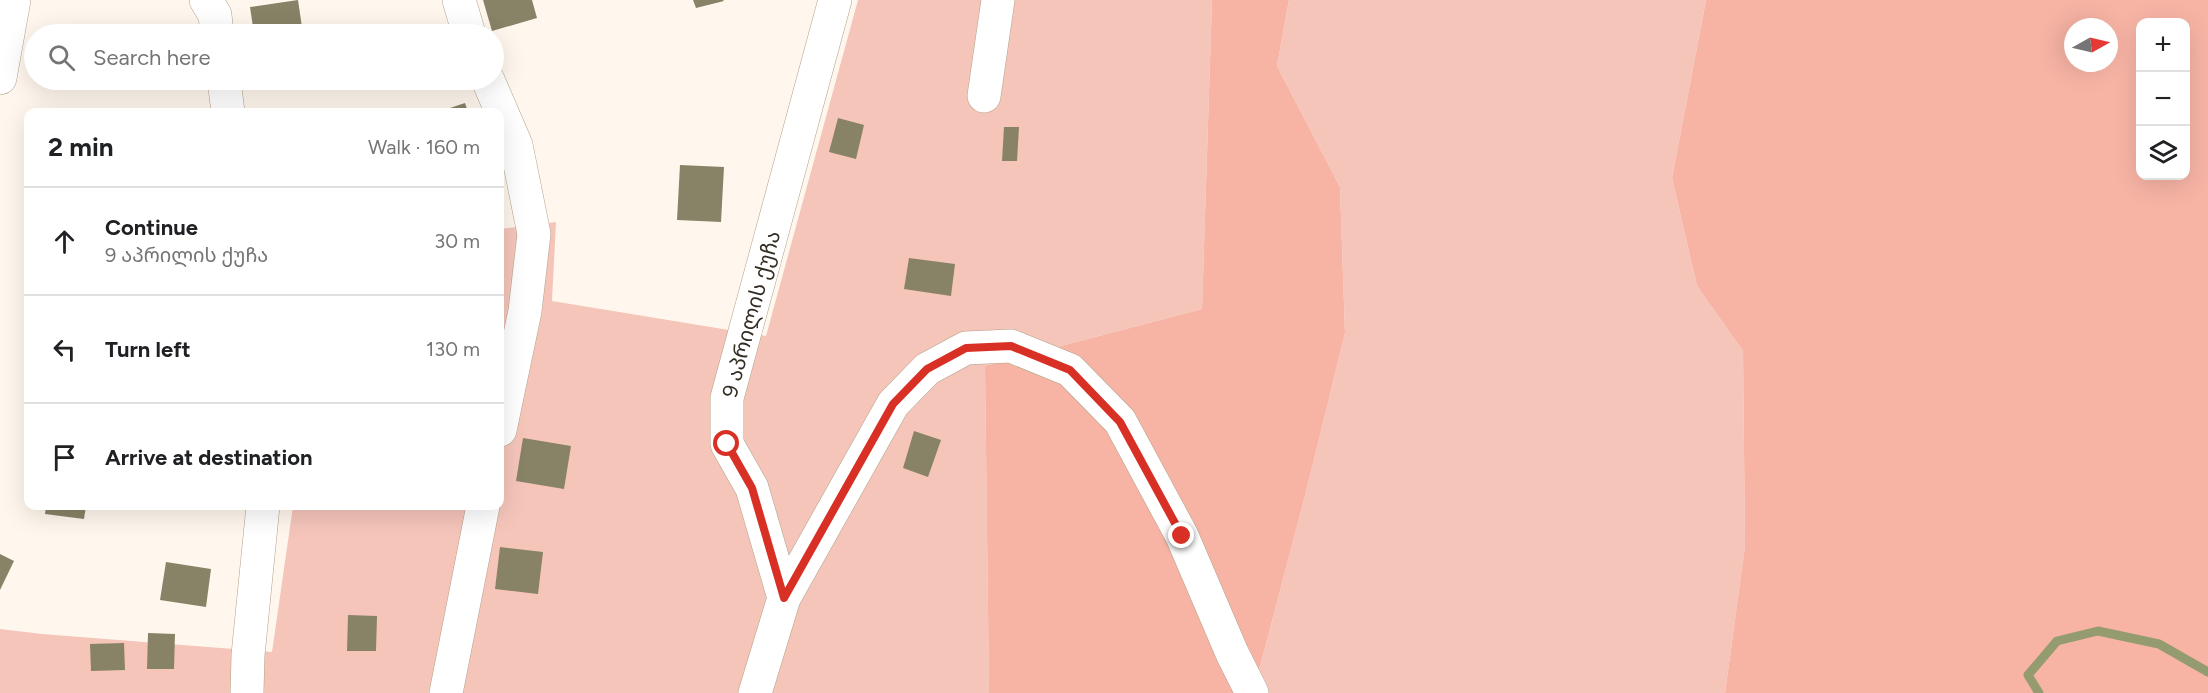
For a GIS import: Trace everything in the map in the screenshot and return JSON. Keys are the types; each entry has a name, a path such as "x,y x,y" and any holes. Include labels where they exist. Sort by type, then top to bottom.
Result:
{"street":[{"path":"0,78 14,0"},
{"path":"206,0 214,15 215,24"},
{"path":"459,0 467,24"},
{"name":"9 აპრილის ქუჩა","path":"784,598 752,488 727,444 727,398 835,0"},
{"path":"984,96 998,0"},
{"path":"225,90 228,108"},
{"path":"492,90 500,108"},
{"path":"504,117 516,145 534,234 525,311 504,411"},
{"path":"755,693 784,598 893,404 927,369 966,348 1011,346 1070,370 1120,422 1182,536 1232,653 1252,693"},
{"path":"247,693 248,655 263,510"},
{"path":"446,693 482,510"}],"shaded area":[{"path":"858,0 1212,0 1202,309 985,366 989,693 0,693 0,629 272,652 292,510 504,510 504,228 556,222 552,301 766,336"},
{"path":"1212,0 1289,0 1277,66 1340,187 1345,333 1253,693 989,693 985,366 1202,309"},
{"path":"1289,0 1706,0 1672,178 1697,286 1743,351 1745,546 1725,693 1253,693 1345,333 1340,187 1277,66"},
{"path":"1706,0 2208,0 2208,693 1725,693 1745,546 1743,351 1697,286 1672,178"}],"building":[{"path":"298,0 302,24 253,24 250,7"},
{"path":"483,0 532,0 537,18 504,28 504,24 490,24"},
{"path":"693,0 723,0 724,1 696,8"},
{"path":"465,103 467,108 450,108"},
{"path":"838,118 864,125 856,159 829,152"},
{"path":"1004,127 1019,127 1017,161 1002,161"},
{"path":"680,165 724,167 721,222 677,220"},
{"path":"909,258 955,264 951,296 904,289"},
{"path":"914,431 941,440 928,477 903,468"},
{"path":"523,438 571,446 564,489 516,481"},
{"path":"46,510 85,510 84,519 45,514"},
{"path":"500,547 543,552 538,594 495,589"},
{"path":"0,554 14,561 0,590"},
{"path":"166,562 211,569 206,607 160,600"},
{"path":"348,615 377,616 376,651 347,651"},
{"path":"148,633 175,634 174,669 147,669"},
{"path":"124,643 125,670 91,671 90,644"}],"waterway":[{"path":"2039,693 2028,675 2057,641 2098,631 2159,644 2208,672"}],"route":[{"path":"727,444 752,488 784,598 893,404 927,369 966,348 1011,346 1070,370 1120,422 1182,536"}]}
